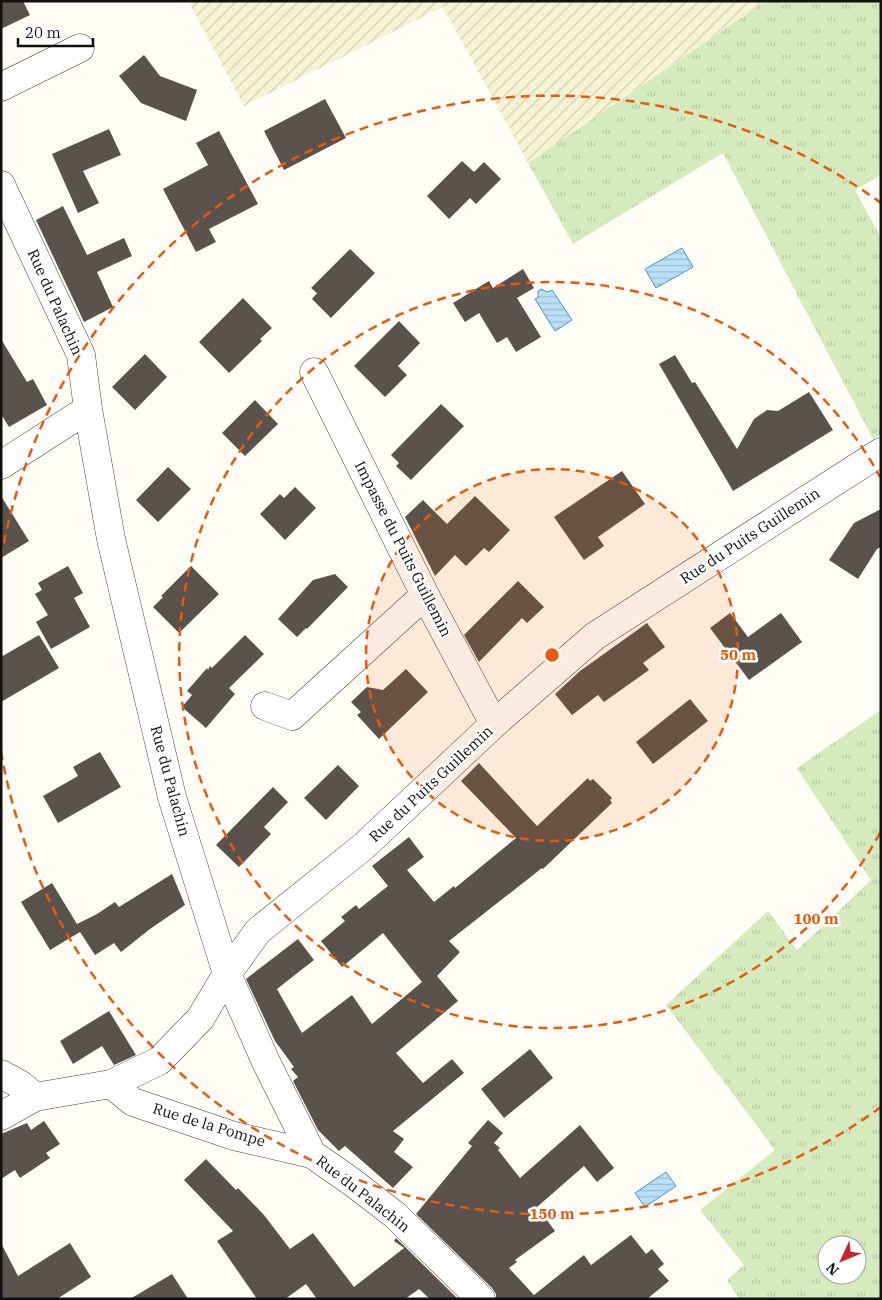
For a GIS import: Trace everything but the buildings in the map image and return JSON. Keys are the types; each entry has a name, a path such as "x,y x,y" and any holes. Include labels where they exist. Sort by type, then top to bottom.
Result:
{"street":[{"path":"1,87 80,48"},
{"name":"Rue du Palachin","path":"1,185 81,355 88,409 111,540 172,797 227,974 266,1062 312,1154 395,1215 481,1299"},
{"name":"Impasse du Puits Guillemin","path":"314,372 425,595 494,724"},
{"path":"1,465 88,409"},
{"name":"Rue du Puits Guillemin","path":"1,1116 35,1097 111,1084 159,1061 200,1019 227,974 258,931 364,846 494,724 595,636 881,452"},
{"path":"265,706 292,716 425,595"},
{"path":"1,1074 21,1085 35,1097"},
{"name":"Rue de la Pompe","path":"111,1084 133,1102 234,1136 312,1154"}],"shaded area":[{"path":"188,1 766,1 528,163 443,7 244,106"}],"green space":[{"path":"766,1 881,1 881,175 855,190 881,238 881,434 873,439 723,153 573,244 528,163"},
{"path":"881,710 881,1299 739,1299 727,1280 744,1265 700,1210 775,1150 666,1005 768,911 797,950 871,880 797,768"}],"water":[{"path":"682,248 693,267 656,288 645,269"},
{"path":"541,289 547,292 552,290 572,320 555,331 535,299 538,298 538,291"},
{"path":"666,1172 676,1186 645,1207 635,1193"}]}
